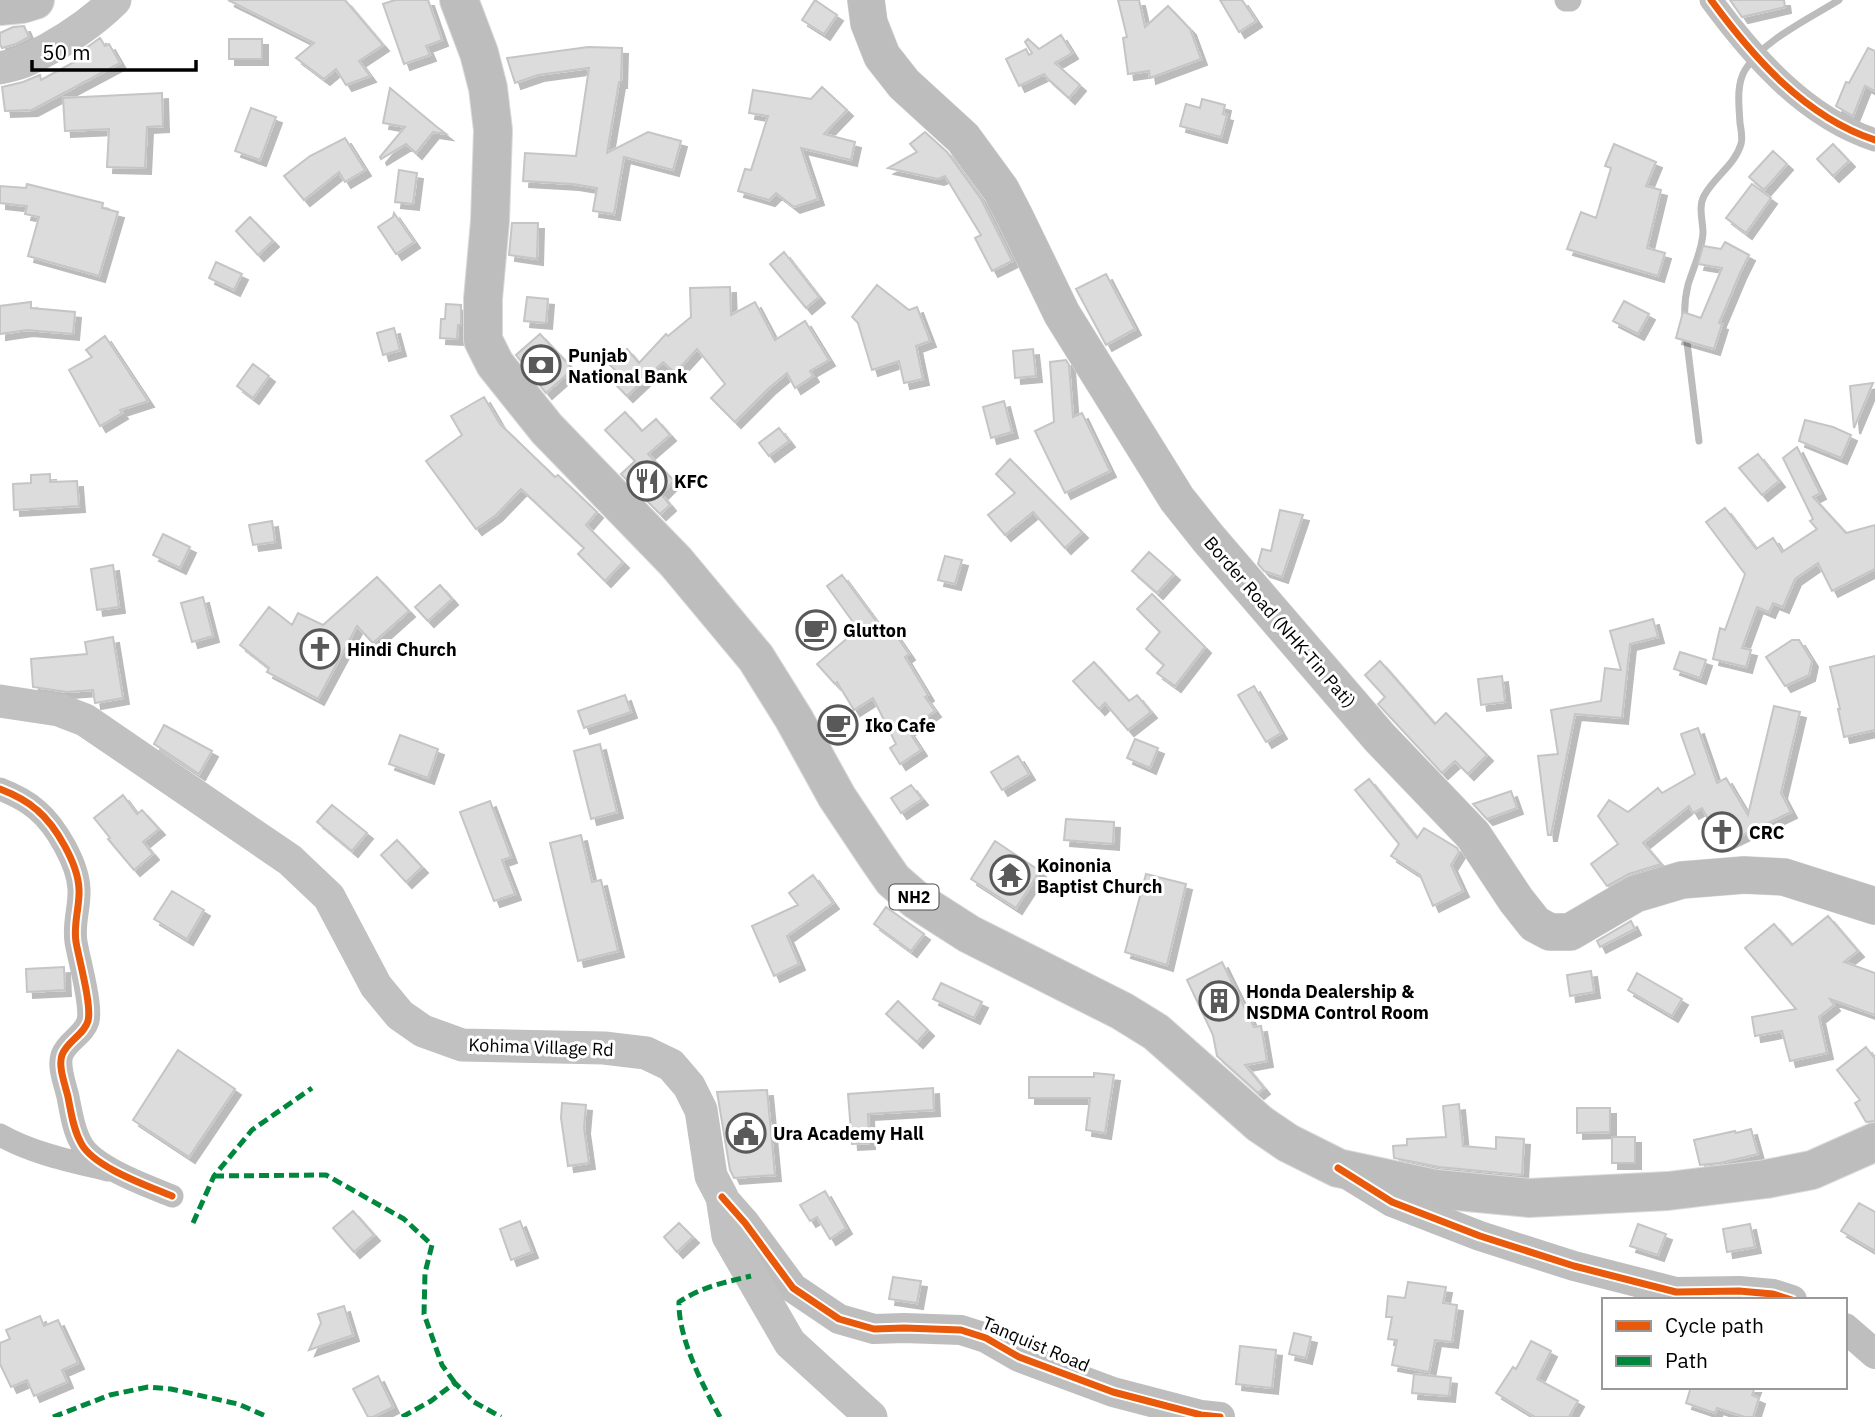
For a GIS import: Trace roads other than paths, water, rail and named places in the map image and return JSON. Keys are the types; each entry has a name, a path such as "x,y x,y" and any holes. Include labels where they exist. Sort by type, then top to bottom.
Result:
{"highway":[{"path":"0,6 34,0"},
{"name":"NH2","path":"459,0 479,53 488,88 493,130 483,340 495,364 547,429 676,562 756,658 794,719 837,797 893,880 916,900 969,934 1110,1005 1156,1032 1260,1124 1288,1143 1338,1168 1436,1189 1529,1198 1668,1191 1766,1179 1812,1170 1875,1142"}],"main road":[{"path":"0,68 25,61 76,31 116,0"},
{"name":"Border Road (NHK-Tin Pati)","path":"866,0 869,23 882,56 904,84 963,138 1000,190 1016,217 1062,314 1177,499 1380,738 1473,835 1535,924 1550,932 1570,932 1635,894 1682,880 1744,875 1784,877 1875,906"},
{"name":"Kohima Village Rd","path":"0,701 59,710 85,720 290,860 329,897 376,986 400,1015 422,1031 462,1045 604,1048 646,1053 671,1065 689,1086 701,1110 711,1176 722,1197 728,1236 790,1343 871,1417"}],"street":[{"path":"1711,0 1746,45 1781,83 1829,118 1875,139"},
{"path":"0,789 37,810 55,832 77,873 79,890 74,928 84,977 88,1020 81,1034 69,1044 62,1055 62,1071 82,1145 118,1173"},
{"path":"0,1135 19,1146 118,1173 172,1196"},
{"path":"1338,1168 1392,1202 1480,1236 1574,1266 1676,1292 1739,1291 1786,1298"},
{"name":"Tanquist Road","path":"722,1197 745,1223 793,1288 839,1319 874,1329 961,1330 986,1338 1019,1357 1113,1392 1201,1415 1220,1417"},
{"path":"1847,1330 1875,1354"}],"waterway":[{"path":"1685,322 1687,290 1703,233 1702,200 1734,158 1742,142 1739,96 1742,76 1763,49 1801,22 1839,0"},
{"path":"1686,334 1699,441"}],"place":[{"name":"Punjab National Bank","path":"541,365"},
{"name":"KFC","path":"647,481"},
{"name":"Glutton","path":"816,630"},
{"name":"Hindi Church","path":"320,649"},
{"name":"Iko Cafe","path":"838,725"},
{"name":"CRC","path":"1722,832"},
{"name":"Koinonia Baptist Church","path":"1010,875"},
{"name":"Honda Dealership & NSDMA Control Room","path":"1219,1001"},
{"name":"Ura Academy Hall","path":"746,1133"}]}
